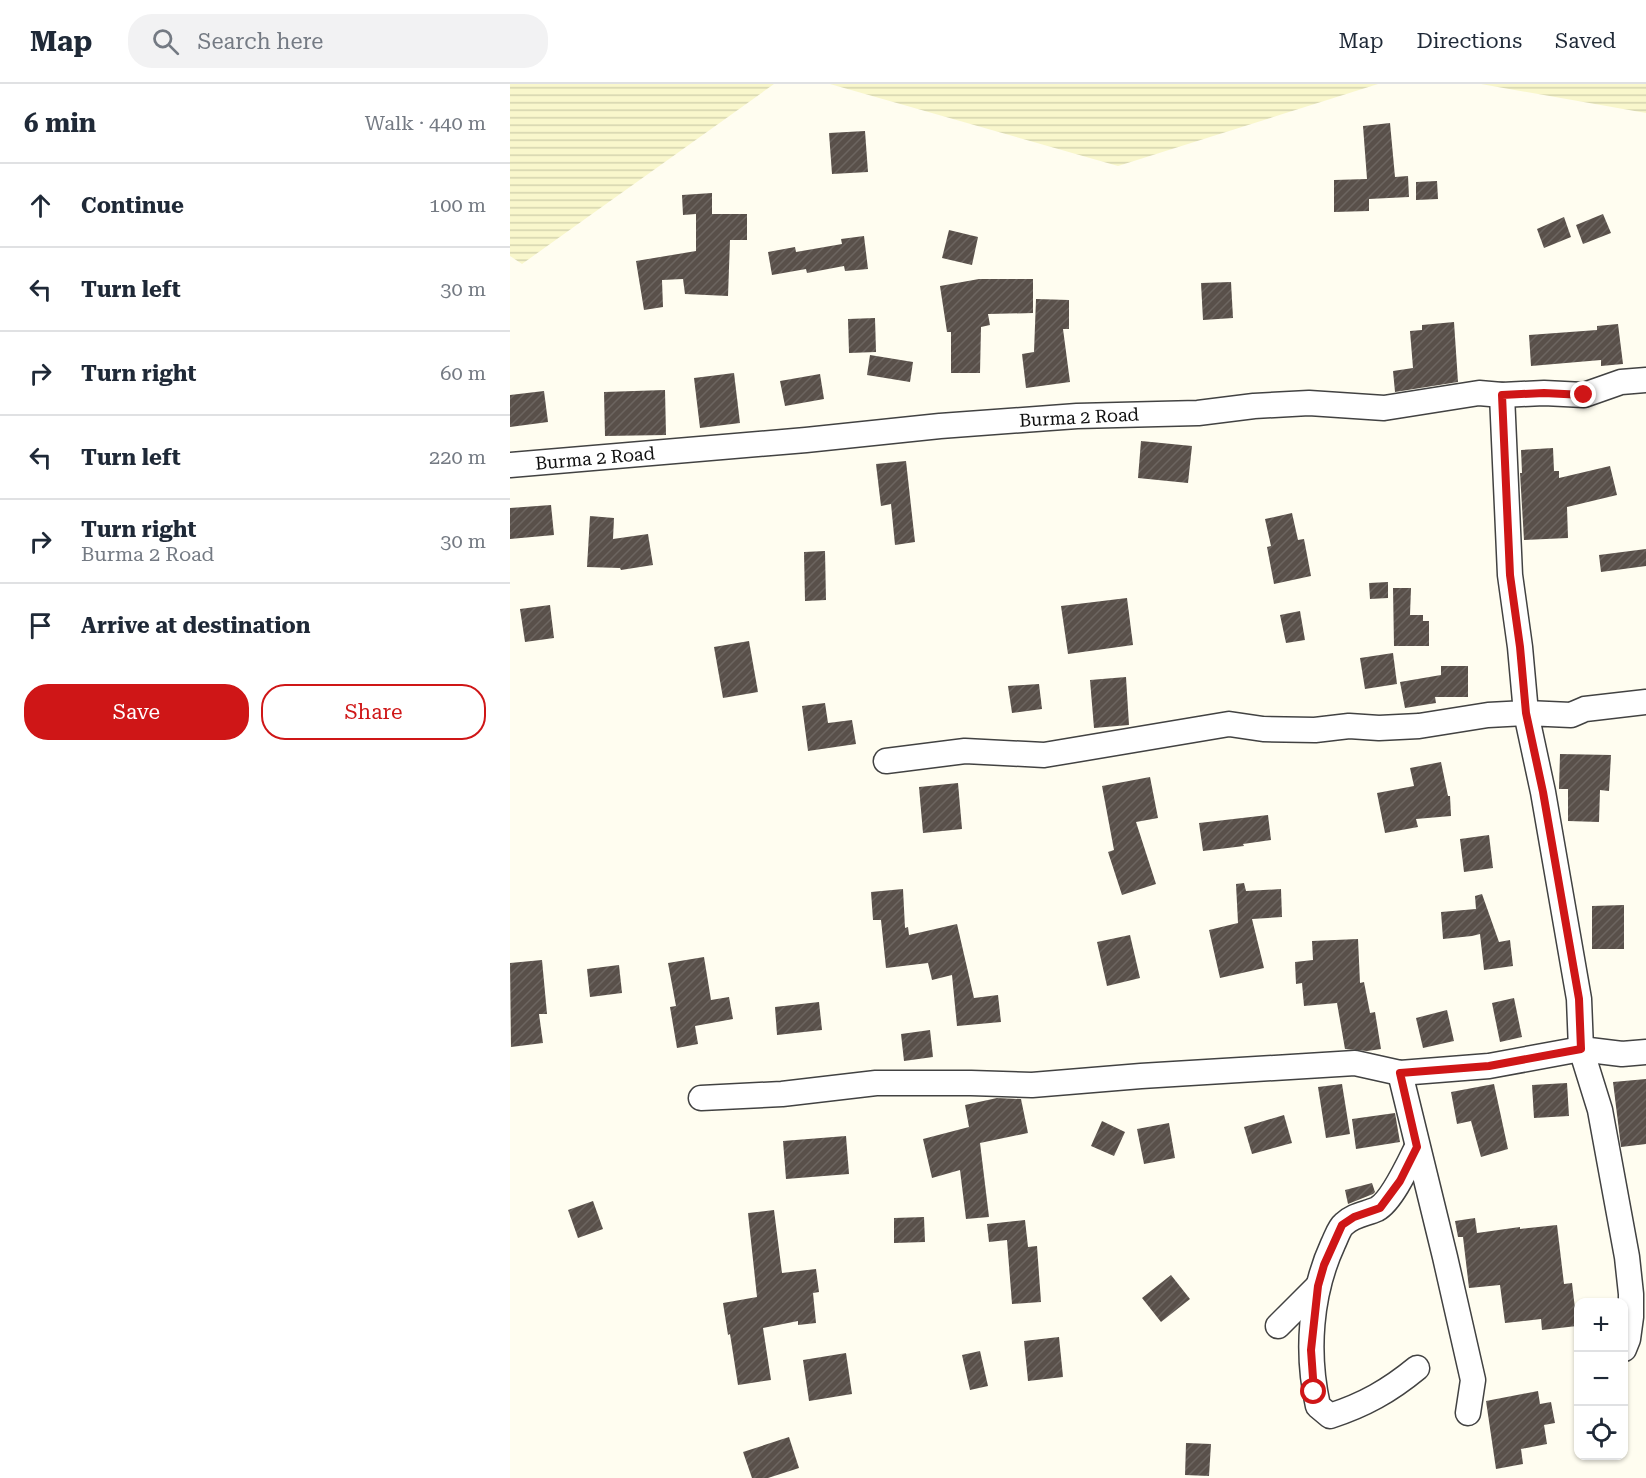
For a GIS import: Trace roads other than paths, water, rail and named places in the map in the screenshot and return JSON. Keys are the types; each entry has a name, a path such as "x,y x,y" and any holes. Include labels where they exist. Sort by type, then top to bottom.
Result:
{"street":[{"name":"Burma 2 Road","path":"510,465 806,440 940,426 1077,416 1198,413 1254,406 1309,403 1384,408 1479,393 1584,395 1622,382 1646,380"},
{"path":"1502,395 1510,575 1526,713 1543,792 1579,999 1581,1049 1600,1110 1627,1257 1631,1317 1628,1339"},
{"path":"886,761 965,751 1044,755 1229,724 1263,729 1314,730 1349,726 1379,728 1419,726 1488,715 1526,713 1571,715 1585,709 1646,702"},
{"path":"701,1098 782,1094 876,1083 1032,1085 1355,1063 1400,1073 1489,1066 1581,1049 1622,1054 1646,1052"},
{"path":"1400,1073 1473,1380 1468,1413"},
{"path":"1417,1147 1400,1181 1380,1208 1354,1217 1342,1225 1324,1265 1318,1286 1311,1350 1318,1407 1330,1416 1345,1412 1393,1388 1417,1368"},
{"path":"1278,1326 1318,1286"}]}
